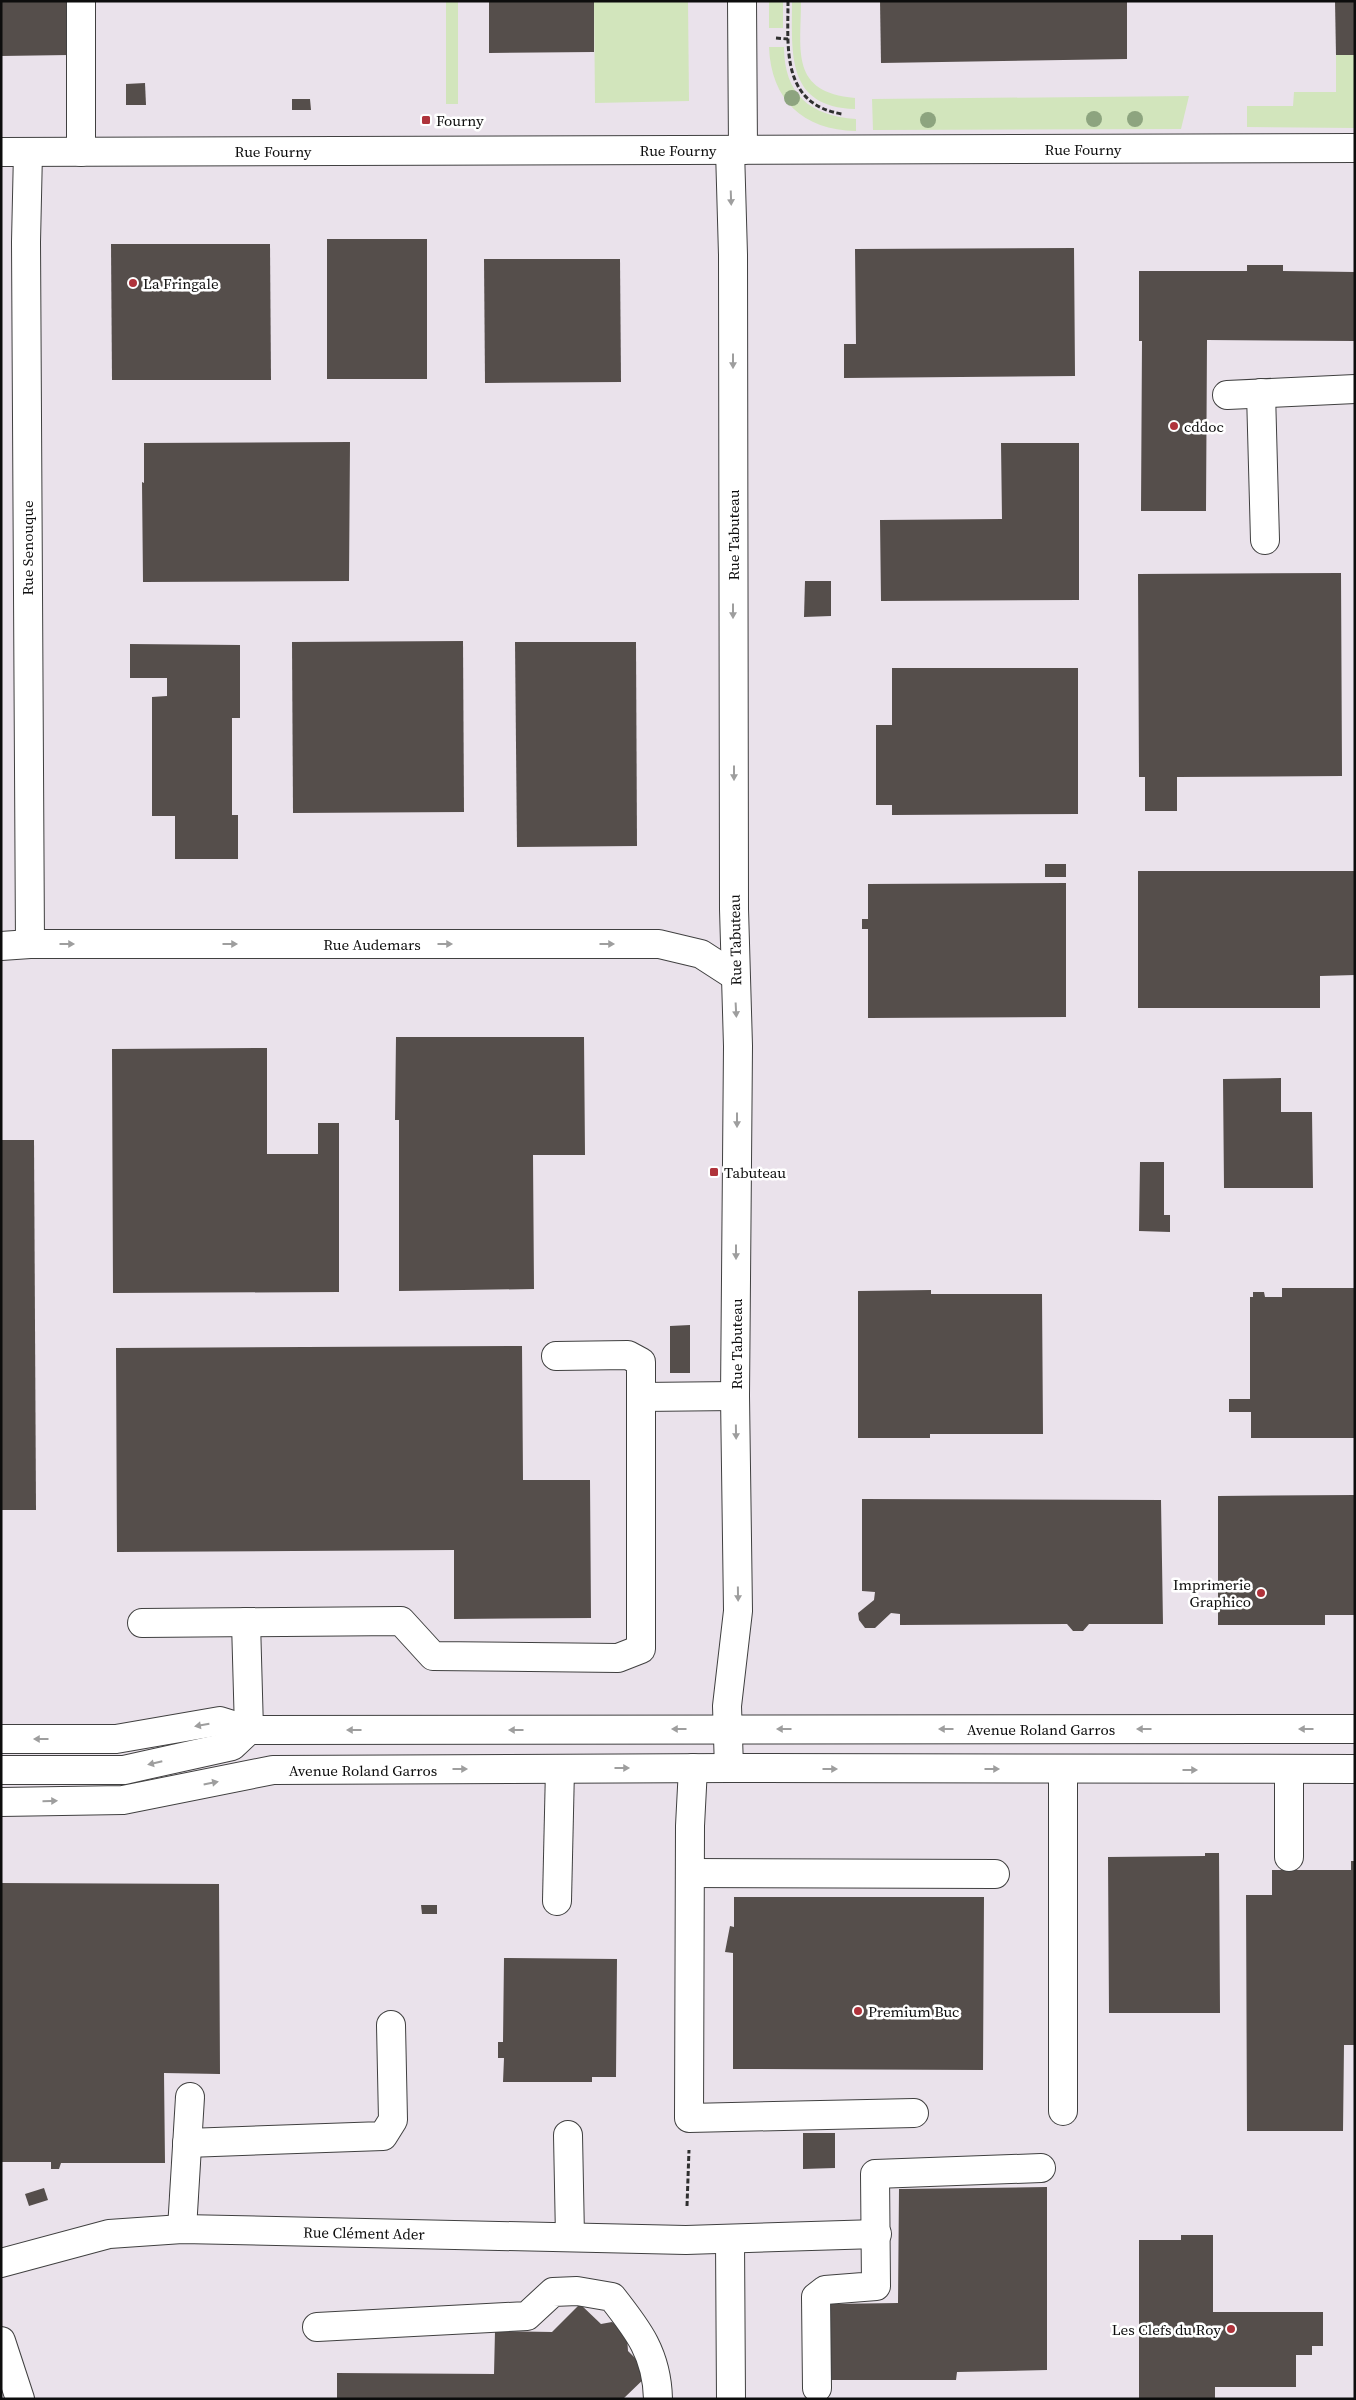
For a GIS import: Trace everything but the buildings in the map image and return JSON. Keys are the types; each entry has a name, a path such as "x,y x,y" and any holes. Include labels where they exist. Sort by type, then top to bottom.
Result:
{"street":[{"path":"81,1 81,152"},
{"name":"Rue Tabuteau","path":"728,1729 727,1706 738,1611 735,1396 738,1046 735,976 733,255 742,1"},
{"name":"Rue Fourny","path":"1,152 1355,148"},
{"name":"Rue Senouque","path":"28,152 26,252 30,944"},
{"path":"1227,395 1355,389"},
{"path":"1261,393 1265,540"},
{"name":"Rue Audemars","path":"1,946 30,944 659,944 701,954 735,976"},
{"path":"142,1623 401,1620 432,1656 618,1658 641,1649 641,1362 628,1355 556,1356"},
{"path":"641,1397 735,1396"},
{"path":"1,1770 124,1770 232,1746 249,1730 246,1622"},
{"name":"Avenue Roland Garros","path":"1,1739 116,1739 220,1721 249,1730 1355,1729"},
{"path":"728,1729 729,1768"},
{"path":"693,1768 690,1873 689,2118 914,2113"},
{"name":"Avenue Roland Garros","path":"1,1802 123,1800 273,1770 693,1768 1355,1769"},
{"path":"557,1901 560,1769"},
{"path":"1063,1770 1063,2111"},
{"path":"1289,1770 1289,1857"},
{"path":"690,1873 995,1874"},
{"path":"187,2143 383,2136 393,2120 391,2025"},
{"path":"182,2229 190,2098"},
{"path":"568,2135 570,2237"},
{"path":"817,2388 816,2297 825,2290 876,2286 875,2174 1041,2168"},
{"name":"Rue Clément Ader","path":"1,2263 109,2234 182,2229 730,2240 877,2234"},
{"path":"730,2240 731,2399"},
{"path":"317,2326 527,2316 553,2292 577,2291 612,2297 641,2333 658,2377 658,2399"},
{"path":"1,2341 20,2399"}],"path":[{"path":"788,1 789,60 793,77 802,93 817,105 833,112 846,114"},
{"path":"688,2194 689,2118"}],"shaded area":[{"path":"1,1 1355,1 1355,2399 1,2399"}],"green space":[{"path":"446,1 458,1 458,104 446,104"},
{"path":"594,1 688,1 689,101 595,103"},
{"path":"769,1 783,1 783,28 769,28"},
{"path":"792,1 801,1 801,53 809,78 819,87 834,94 855,98 855,109 832,106 816,99 805,88 798,74 794,58"},
{"path":"769,47 784,47 785,63 789,78 803,100 825,113 856,119 856,131 820,125 806,118 793,108 783,97 776,82 771,66"},
{"path":"1336,55 1355,55 1355,128 1247,127 1247,106 1293,106 1294,92 1336,92"},
{"path":"1189,96 1181,129 873,130 872,99"}],"place":[{"name":"Fourny","path":"426,120"},
{"name":"La Fringale","path":"133,283"},
{"name":"cddoc","path":"1174,426"},
{"name":"Tabuteau","path":"714,1172"},
{"name":"Imprimerie Graphico","path":"1261,1593"},
{"name":"Premium Buc","path":"858,2011"},
{"name":"Les Clefs du Roy","path":"1231,2329"}]}
